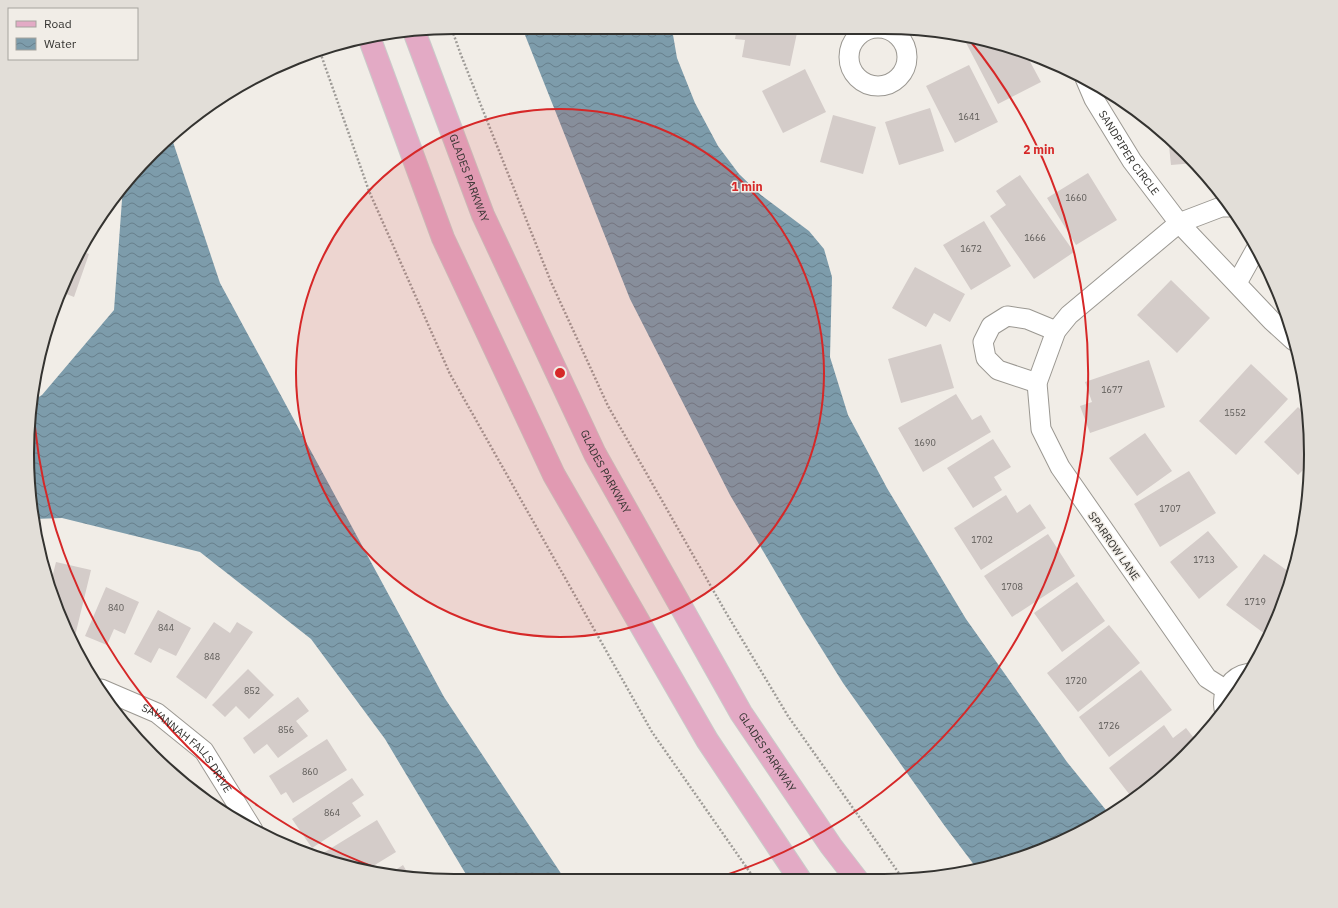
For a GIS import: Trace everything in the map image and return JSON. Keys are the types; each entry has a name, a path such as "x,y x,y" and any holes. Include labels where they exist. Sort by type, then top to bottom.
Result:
{"main road":[{"name":"GLADES PARKWAY","path":"416,36 483,215 595,454 741,713 831,846 853,874"},
{"path":"371,42 443,238 554,475 707,740 796,874"}],"street":[{"name":"SANDPIPER CIRCLE","path":"1089,87 1094,99 1132,161 1179,223 1272,321 1287,334"},
{"path":"1179,223 1223,207"},
{"name":"SPARROW LANE","path":"1179,223 1069,315 1056,332 1037,384 1041,429 1060,467 1207,678 1226,690"},
{"path":"1237,283 1253,253"},
{"path":"1037,384 998,370 986,358 983,342 991,326 1007,316 1027,318 1056,332"},
{"path":"1223,701 1226,690 1233,680 1240,676"},
{"name":"SAVANNAH FALLS DRIVE","path":"109,692 157,713 204,751 246,819"}],"path":[{"path":"454,34 551,282 608,406 725,611 788,716 899,873"},
{"path":"321,55 369,190 450,374 652,732 751,874"}],"water":[{"path":"525,34 673,34 677,58 695,103 718,146 739,174 761,195 809,231 824,249 832,277 830,357 848,415 887,488 966,619 1067,762 1106,810 1070,831 1045,842 1019,852 974,864 843,683 803,619 730,495 630,299"},
{"path":"173,142 220,283 444,697 561,874 466,874 385,739 311,639 200,552 62,518 39,519 35,481 34,454 38,397 42,395 114,310 122,196 138,177"}],"building":[{"path":"736,34 797,34 790,66 742,57 745,40 735,39"},
{"path":"966,42 993,48 1029,60 1041,82 998,104"},
{"path":"969,65 998,122 955,143 926,86"},
{"path":"805,69 826,112 783,133 762,91"},
{"path":"930,108 944,151 899,165 885,122"},
{"path":"833,115 876,127 863,174 820,162"},
{"path":"1169,146 1187,164 1171,165"},
{"path":"1088,173 1117,220 1076,245 1047,198"},
{"path":"1020,175 1074,252 1034,279 990,216 1006,205 996,191"},
{"path":"984,221 1011,266 971,290 943,245"},
{"path":"85,252 89,254 74,297 66,294"},
{"path":"915,267 965,294 950,322 934,313 926,327 892,308"},
{"path":"1171,280 1210,318 1177,353 1137,315"},
{"path":"941,344 954,388 901,403 888,359"},
{"path":"1149,360 1165,407 1090,433 1080,406 1092,402 1085,382"},
{"path":"1251,364 1288,399 1236,455 1199,421"},
{"path":"956,394 972,420 981,415 991,432 923,472 898,428"},
{"path":"1298,407 1301,410 1303,470 1298,475 1264,442"},
{"path":"1145,433 1172,471 1137,496 1109,458"},
{"path":"993,439 1011,467 994,477 1002,490 973,508 947,468"},
{"path":"1189,471 1216,513 1160,547 1134,504"},
{"path":"1006,495 1017,513 1030,504 1046,528 981,570 954,528"},
{"path":"1208,531 1238,567 1199,599 1170,562"},
{"path":"1048,534 1075,576 1012,617 984,576"},
{"path":"1264,554 1288,571 1282,589 1264,633 1226,605"},
{"path":"56,562 91,570 75,636 66,615 52,577"},
{"path":"1077,582 1105,621 1062,652 1034,613"},
{"path":"106,587 139,602 125,634 114,629 107,645 85,636"},
{"path":"158,610 191,628 176,656 159,648 151,663 134,654"},
{"path":"214,622 230,633 237,622 253,632 206,699 176,677"},
{"path":"1109,625 1140,663 1078,712 1047,673"},
{"path":"248,669 274,695 249,719 236,706 225,717 212,705"},
{"path":"1141,670 1172,710 1109,757 1079,717"},
{"path":"298,697 309,711 296,721 308,736 278,758 267,744 254,754 243,738"},
{"path":"1164,725 1173,738 1186,728 1194,738 1161,770 1129,794 1109,768"},
{"path":"327,739 347,770 293,803 286,792 281,795 269,776"},
{"path":"352,778 364,795 352,803 361,816 312,848 292,819"},
{"path":"377,820 396,852 373,866 323,853"},
{"path":"403,865 406,871 399,870 396,870"}]}
